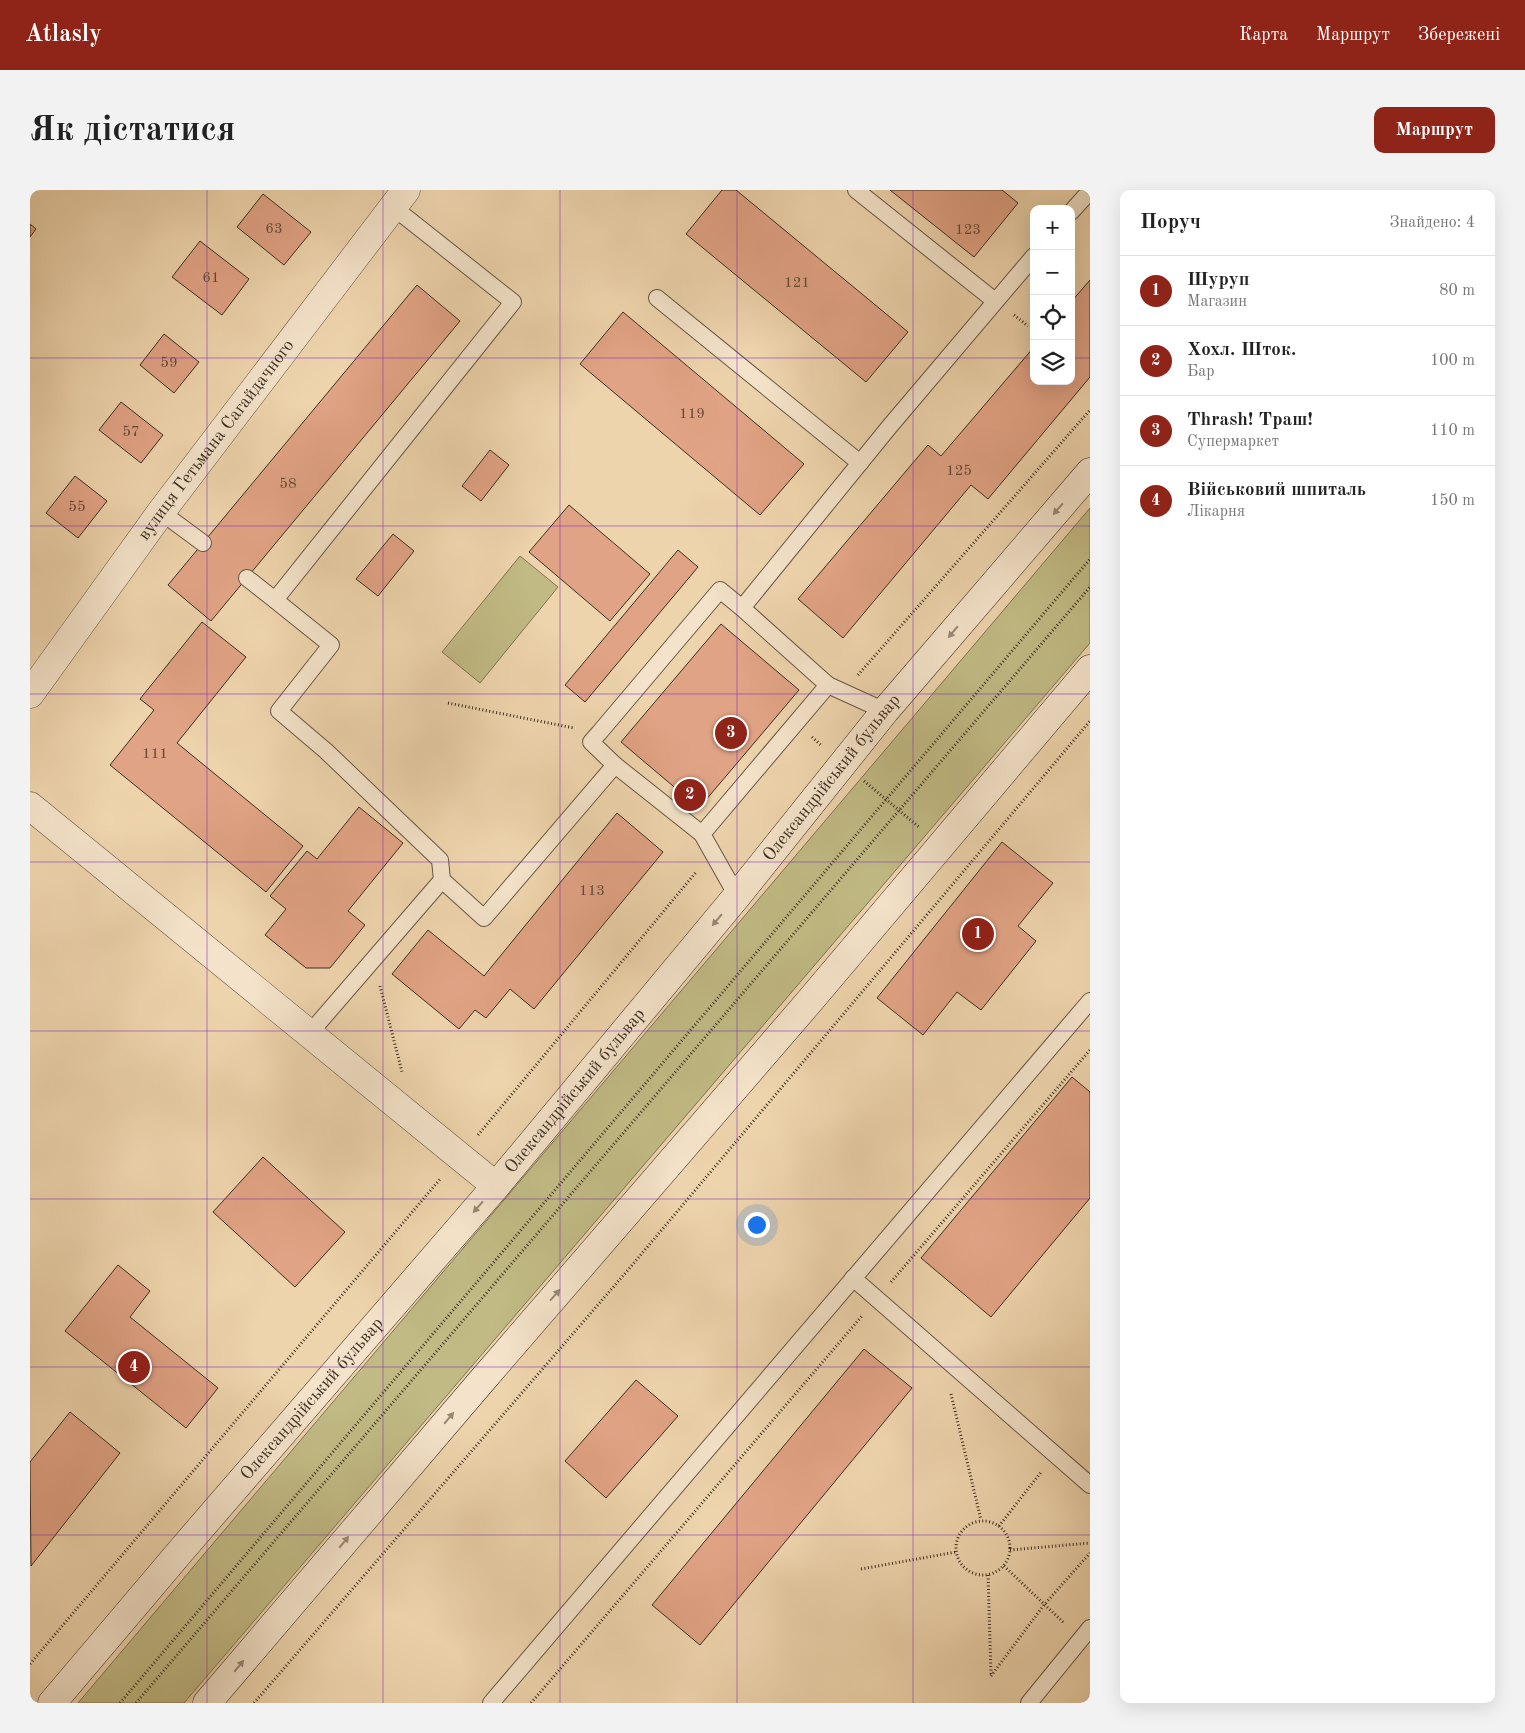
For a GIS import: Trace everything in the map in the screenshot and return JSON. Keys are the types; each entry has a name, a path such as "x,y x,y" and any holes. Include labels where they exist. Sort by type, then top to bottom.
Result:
{"main road":[{"name":"вулиця Гетьмана Сагайдачного","path":"30,694 161,512 400,199"},
{"name":"Олександрійський бульвар","path":"52,1703 191,1538 496,1186 737,896 886,711 1090,472"},
{"path":"207,1703 808,1003 1090,670"},
{"path":"30,806 496,1186"}],"lane":[{"path":"856,190 995,301"},
{"path":"1075,207 1090,190"},
{"path":"275,600 513,302 400,199"},
{"path":"742,608 860,463 1030,261"},
{"path":"657,298 860,463"},
{"path":"161,512 203,543"},
{"path":"247,578 331,645 279,710 326,751 440,860 442,880 484,918 615,765"},
{"path":"737,896 702,834 615,765 591,742 720,590 828,686 886,711"},
{"path":"702,834 828,686"},
{"path":"309,1034 442,880"},
{"path":"491,1703 854,1278 1087,1012"},
{"path":"854,1278 1090,1485"},
{"path":"1029,1703 1086,1633"}],"path":[{"path":"846,693 855,678 1090,410"},
{"path":"120,1703 1090,560"},
{"path":"136,1703 1090,587"},
{"path":"448,703 599,733"},
{"path":"254,1703 622,1278 1090,721"},
{"path":"817,730 811,737 967,867"},
{"path":"30,1664 460,1156 713,852"},
{"path":"374,959 414,1118"},
{"path":"531,1703 1090,1050"},
{"path":"942,1355 981,1520"},
{"path":"999,1526 1054,1454"},
{"path":"981,1520 991,1521 999,1526 1006,1532 1010,1541 1008,1559 1004,1566 997,1572 988,1575 971,1573 958,1561 956,1543 959,1534 972,1522 981,1520"},
{"path":"1010,1550 1090,1543"},
{"path":"861,1569 956,1552"},
{"path":"988,1575 991,1676 1044,1605 1090,1553"},
{"path":"1004,1566 1044,1605 1086,1633"}],"shaded area":[{"path":"1090,508 1090,643 184,1703 78,1703"},
{"path":"520,556 558,587 480,683 442,652"}],"building":[{"path":"722,190 736,190 908,332 866,382 686,234"},
{"path":"890,190 1002,190 1018,203 974,257"},
{"path":"263,194 311,232 284,265 237,227"},
{"path":"30,224 36,229 30,237"},
{"path":"200,241 249,279 222,315 172,277"},
{"path":"1090,280 1090,377 988,499 971,485 843,638 798,599 928,445 941,456 1030,352 1030,385 1075,385 1075,297"},
{"path":"417,285 460,321 211,621 168,585"},
{"path":"623,312 804,464 760,515 580,364"},
{"path":"164,334 199,362 174,393 140,365"},
{"path":"121,402 163,435 141,463 99,430"},
{"path":"490,450 509,465 481,501 462,486"},
{"path":"75,476 107,501 78,538 46,513"},
{"path":"569,505 650,574 610,621 529,552"},
{"path":"393,534 414,551 378,596 356,579"},
{"path":"678,550 698,567 585,702 565,685"},
{"path":"202,622 246,657 177,743 303,846 266,892 110,765 154,710 140,699"},
{"path":"721,624 799,690 699,808 621,742"},
{"path":"359,807 403,843 348,911 365,925 330,968 306,968 265,935 286,909 270,896 307,851 317,859"},
{"path":"617,813 663,852 534,1009 510,989 486,1018 475,1010 459,1029 392,974 428,930 484,976"},
{"path":"1002,842 1053,883 1018,926 1036,941 981,1010 957,992 923,1035 877,998"},
{"path":"1072,1077 1090,1092 1090,1198 991,1317 921,1258"},
{"path":"263,1157 345,1232 295,1287 213,1212"},
{"path":"118,1265 150,1291 130,1317 218,1388 186,1428 65,1331"},
{"path":"864,1349 912,1388 700,1645 652,1605"},
{"path":"636,1380 678,1416 606,1498 565,1461"},
{"path":"70,1412 120,1453 31,1566 30,1462"}],"place":[{"name":"Thrash! Траш!","path":"731,733"},
{"name":"Хохл. Шток.","path":"690,795"},
{"name":"Шуруп","path":"978,934"},
{"name":"Військовий шпиталь","path":"134,1367"}]}
